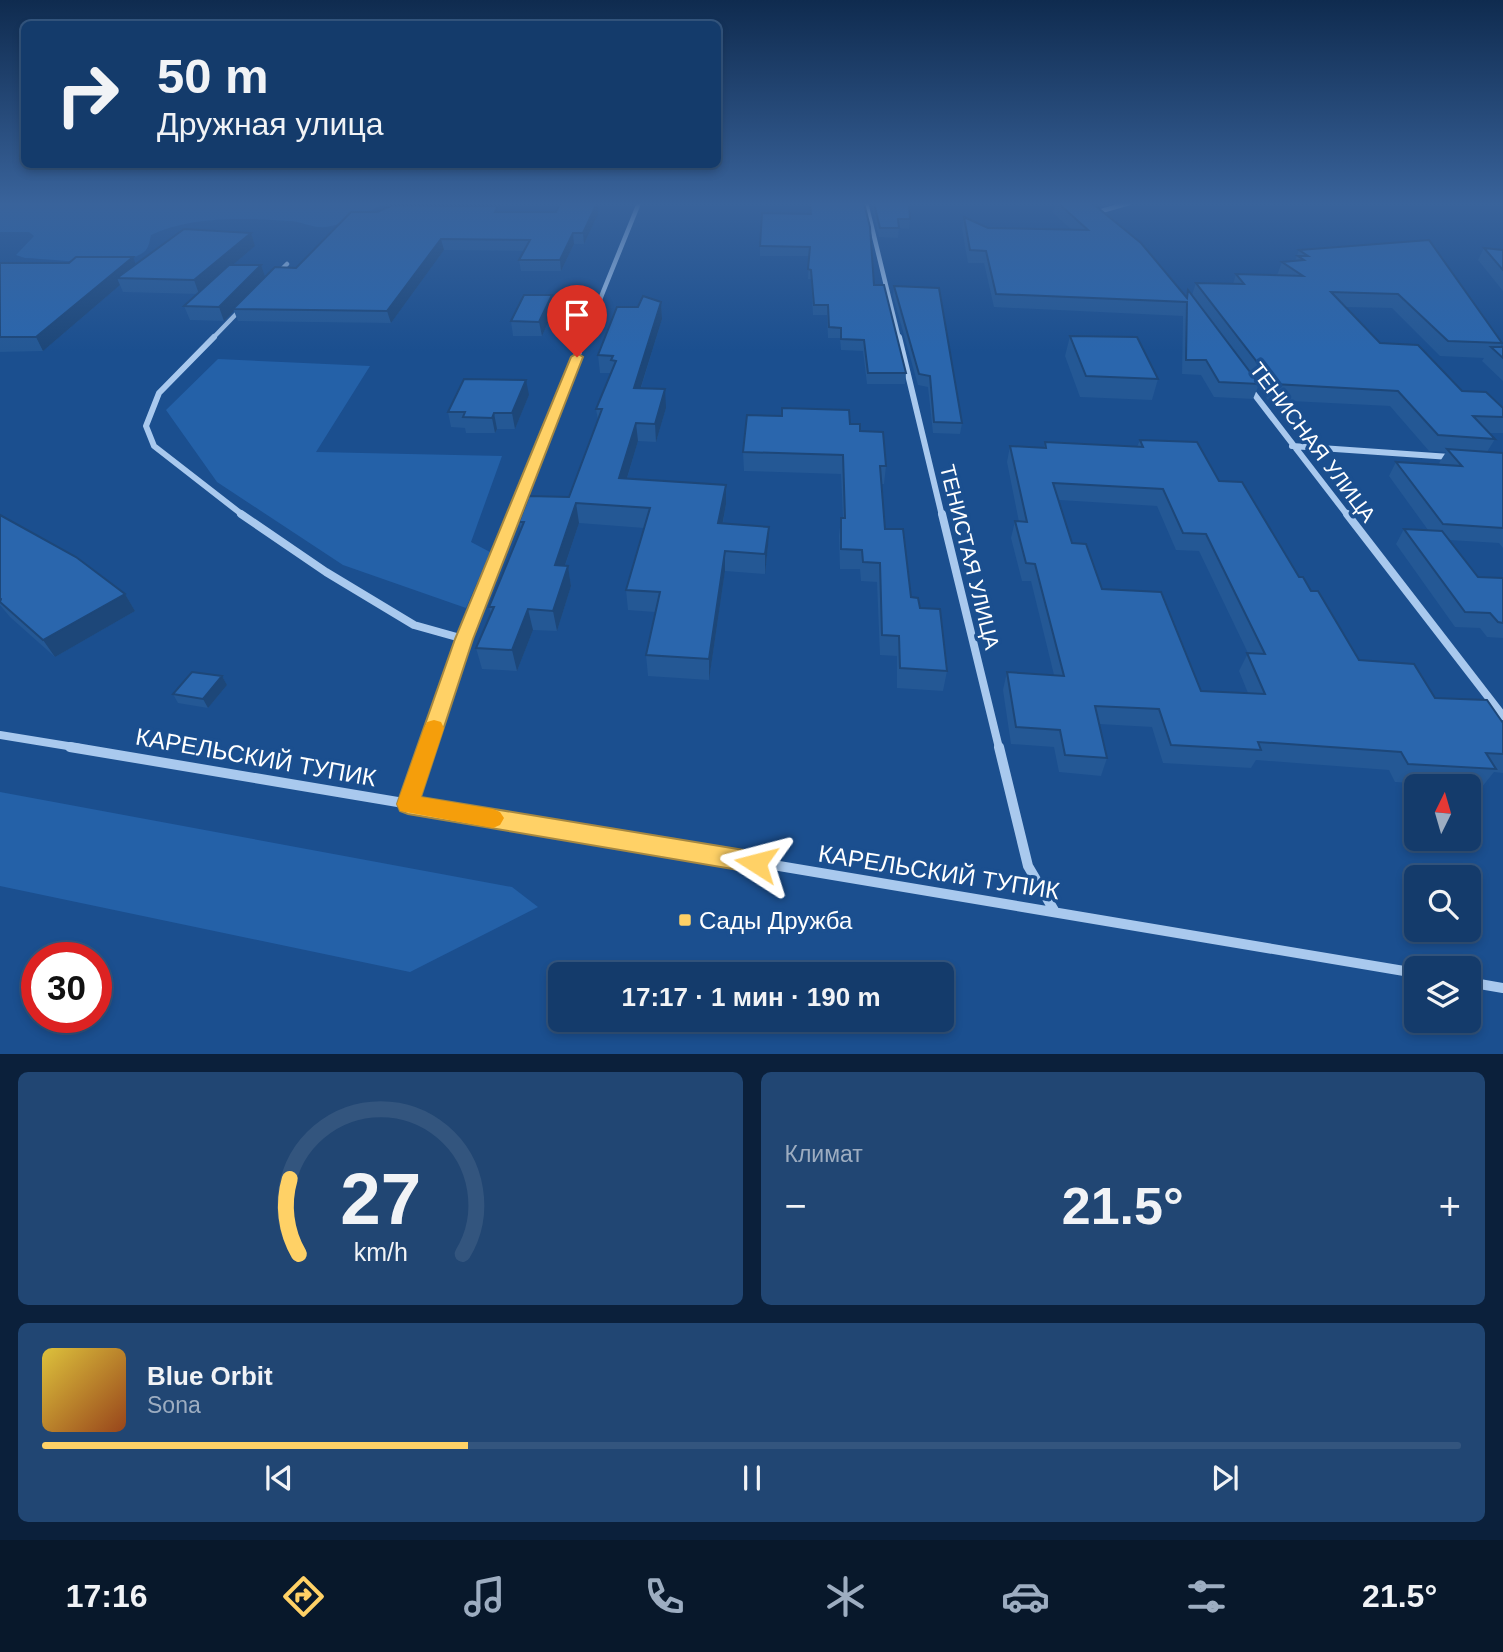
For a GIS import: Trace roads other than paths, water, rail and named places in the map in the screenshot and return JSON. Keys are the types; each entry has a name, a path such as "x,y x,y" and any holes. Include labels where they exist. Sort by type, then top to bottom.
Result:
{"street":[{"path":"408,804 464,639 619,252"},
{"name":"ТЕНИСТАЯ УЛИЦА","path":"878,252 1028,866 1055,912"},
{"path":"267,283 287,264"},
{"path":"248,302 159,393 146,426 154,446 213,495 326,572 414,625 464,639"},
{"name":"ТЕНИСНАЯ УЛИЦА","path":"1244,380 1292,446 1503,716"},
{"path":"1292,446 1463,459"},
{"name":"КАРЕЛЬСКИЙ ТУПИК","path":"0,735 1404,971"},
{"path":"1481,984 1503,988"}],"place":[{"name":"Сады Дружба","path":"685,920"}]}
